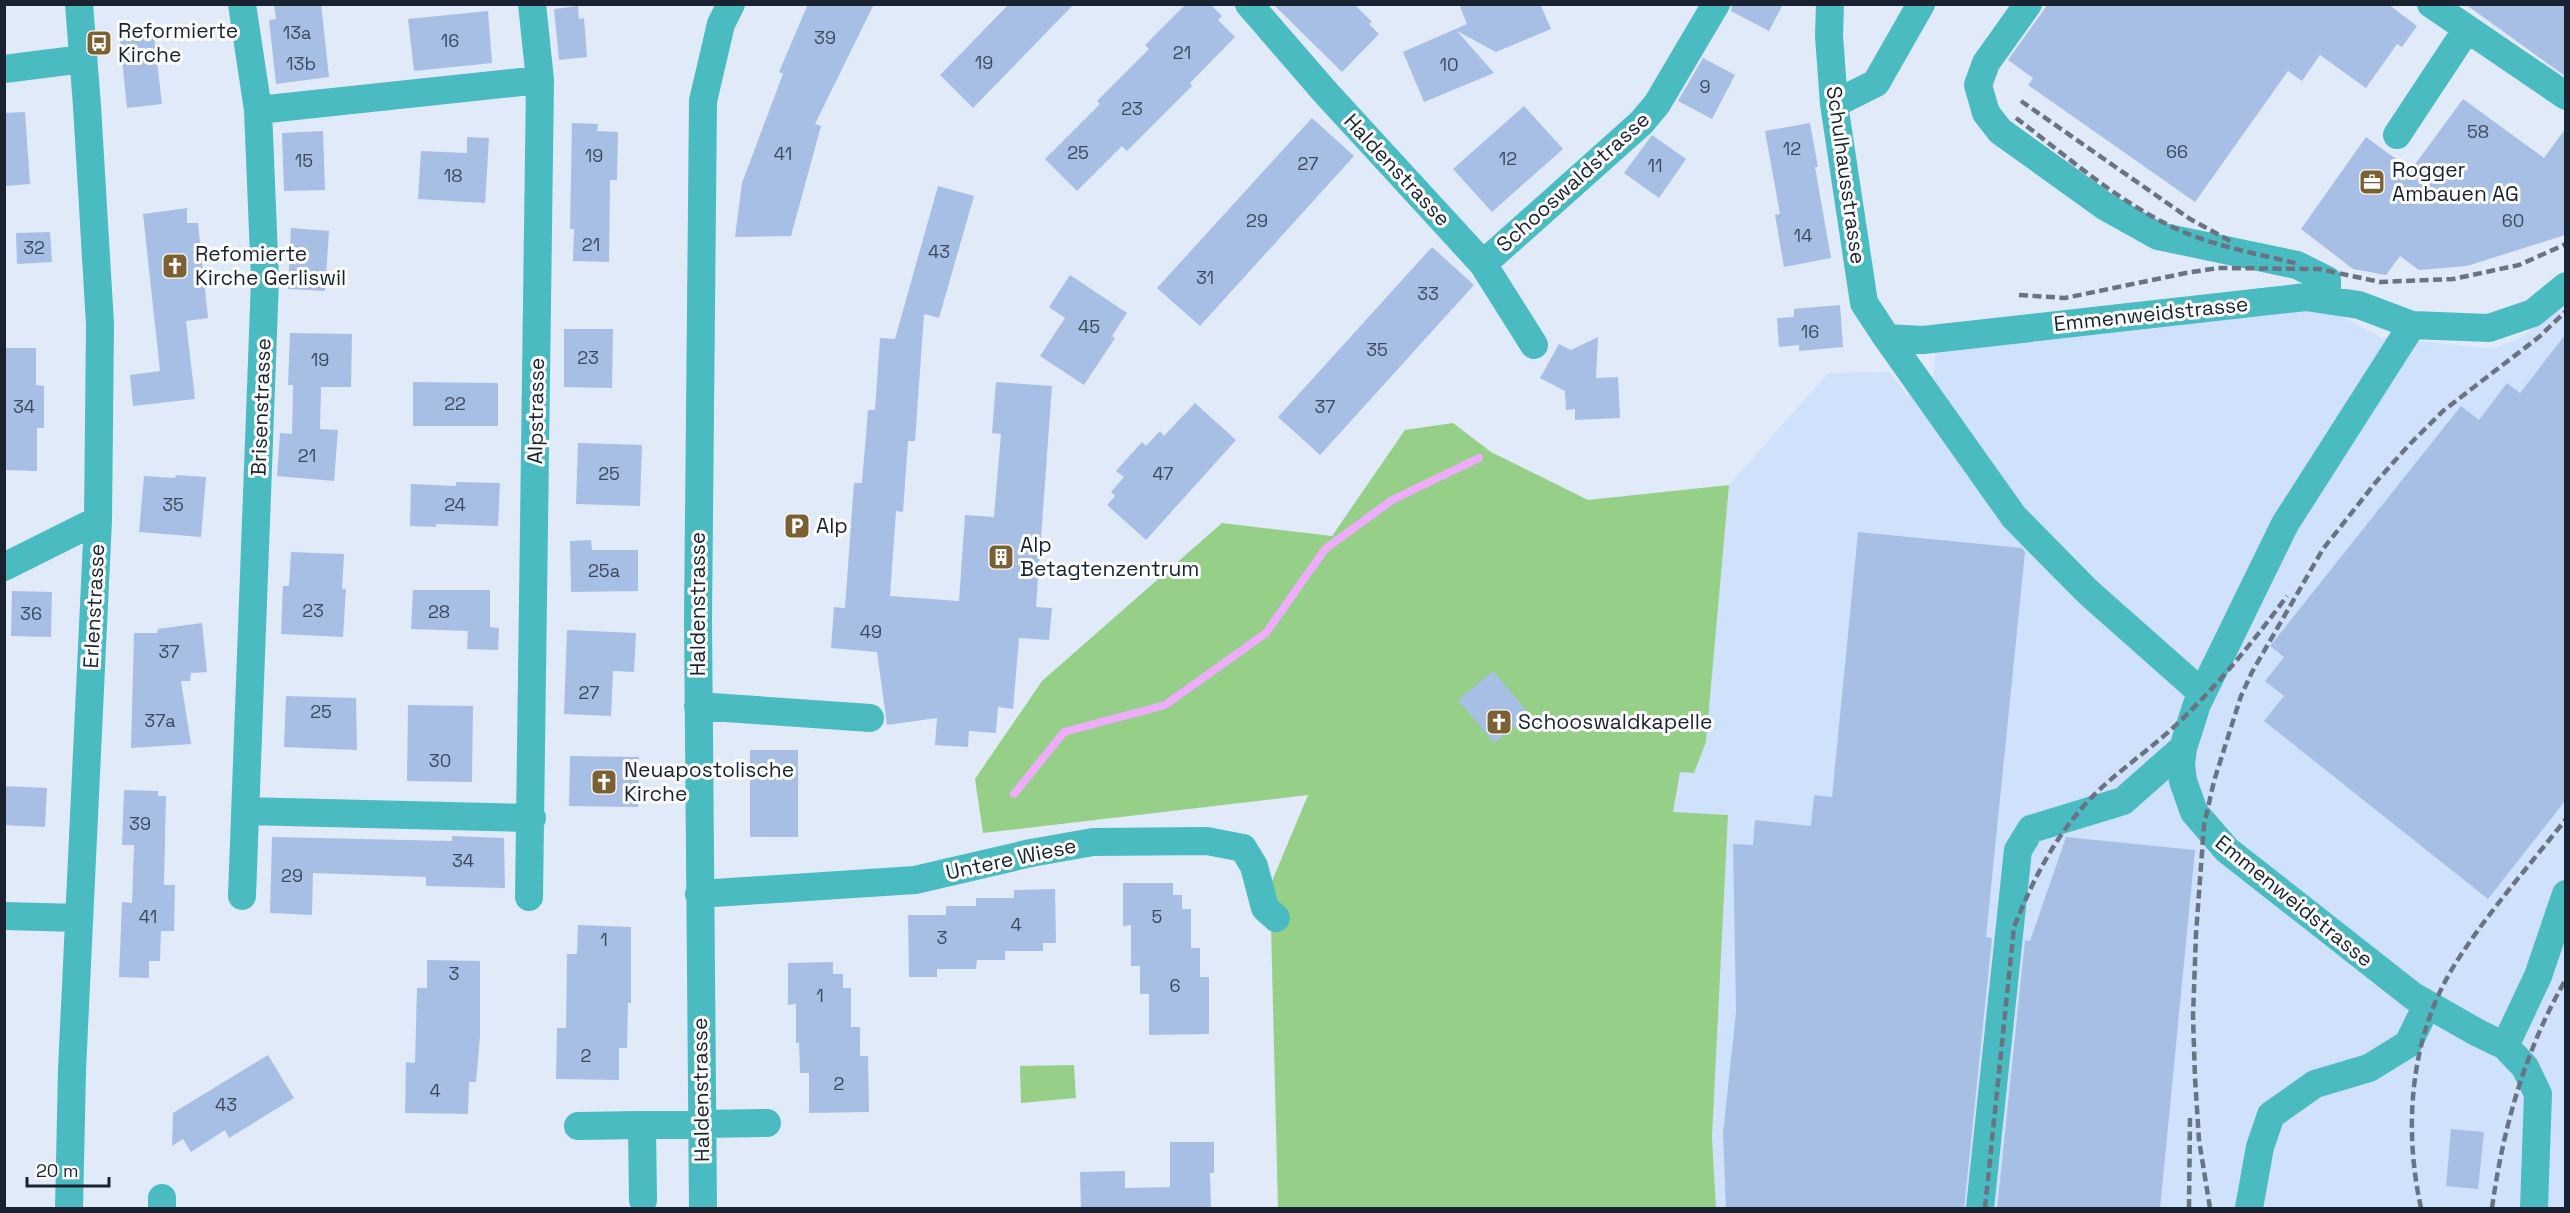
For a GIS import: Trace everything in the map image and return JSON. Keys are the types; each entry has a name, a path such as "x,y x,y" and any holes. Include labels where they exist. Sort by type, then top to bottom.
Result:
{"street":[{"name":"Erlenstrasse","path":"69,1209 79,918 98,520 100,324 79,4"},
{"name":"Brisenstrasse","path":"242,4 258,110 265,280 247,811 242,896"},
{"name":"Alpstrasse","path":"529,897 532,818 540,80 532,4"},
{"name":"Haldenstrasse","path":"703,1209 698,706 703,101 721,24 731,4"},
{"name":"Haldenstrasse","path":"1249,4 1326,93 1483,264 1534,345"},
{"name":"Schooswaldstrasse","path":"1483,264 1641,123 1657,104 1716,4"},
{"name":"Schulhausstrasse","path":"1830,4 1829,36 1834,104 1864,303 2014,517 2088,592 2202,693"},
{"path":"1834,104 1876,83 1921,4"},
{"path":"2028,4 1986,63 1978,85 1986,113 2000,131 2106,207 2158,236 2298,265 2326,280 2327,300"},
{"path":"2431,4 2565,96"},
{"path":"2397,135 2468,29"},
{"path":"4,69 83,59"},
{"path":"258,110 540,80"},
{"name":"Emmenweidstrasse","path":"1887,338 1923,340 2306,297 2359,305 2412,326 2489,328 2533,314 2565,286"},
{"name":"Emmenweidstrasse","path":"2412,326 2285,524 2202,693 2188,727 2181,765 2188,799 2204,825 2219,842 2393,981 2427,1005 2505,1046 2525,1067 2538,1094 2534,1209"},
{"path":"4,567 98,520"},
{"path":"698,706 870,718"},
{"path":"1980,1209 2018,850 2031,829 2123,801 2183,748"},
{"path":"247,811 532,818"},
{"name":"Untere Wiese","path":"699,894 851,886 915,880 1031,853 1092,842 1207,842 1243,848 1254,866 1265,908 1276,918"},
{"path":"2505,1046 2538,976 2565,894"},
{"path":"4,916 79,918"},
{"path":"2248,1209 2260,1147 2271,1115 2314,1084 2369,1068 2408,1044 2427,1005"},
{"path":"578,1126 767,1123"},
{"path":"642,1125 642,1200"}],"shaded area":[{"path":"2565,300 2565,1208 1716,1208 1712,1138 1728,816 1673,813 1680,771 1706,742 1729,485 1828,373 1890,372 1907,396 1933,377 1936,351 2288,307 2334,312 2380,337 2494,349 2524,336"}],"green space":[{"path":"1453,423 1491,452 1588,500 1729,485 1706,742 1694,773 1680,772 1673,812 1728,815 1712,1138 1716,1208 1278,1208 1270,886 1308,795 983,833 975,779 1042,681 1222,523 1332,536 1405,430"},
{"path":"1074,1065 1076,1098 1021,1103 1020,1066"}],"building":[{"path":"274,4 321,4 329,77 276,84 269,20 276,19"},
{"path":"808,4 874,4 815,124 821,126 791,236 735,237 742,183 783,74 779,72"},
{"path":"1009,4 1074,4 973,108 940,75"},
{"path":"1186,4 1210,4 1222,16 1218,20 1235,37 1190,83 1192,86 1127,151 1122,146 1077,191 1045,159 1100,104 1097,101 1149,49 1145,45"},
{"path":"1273,4 1354,4 1372,22 1369,24 1379,34 1342,72"},
{"path":"1459,4 1540,4 1551,29 1496,52 1457,31 1494,73 1424,102 1403,52 1467,24"},
{"path":"1732,4 1783,4 1769,31 1731,11"},
{"path":"2048,4 2388,4 2417,26 2402,47 2397,44 2366,88 2320,55 2302,81 2288,71 2195,202 2028,85 2033,78 2008,60"},
{"path":"2465,4 2565,4 2565,76"},
{"path":"578,6 579,19 584,18 587,57 559,60 554,9"},
{"path":"488,11 492,63 414,71 408,19"},
{"path":"154,36 162,104 127,108 120,40"},
{"path":"1703,58 1735,75 1712,119 1678,101"},
{"path":"2463,99 2544,158 2565,129 2565,235 2467,266 2419,270 2400,256 2386,275 2353,269 2301,229 2366,137 2411,170"},
{"path":"1524,106 1563,149 1492,212 1453,169"},
{"path":"25,112 30,184 4,186 4,113"},
{"path":"1312,118 1354,156 1200,326 1157,288"},
{"path":"572,123 598,124 597,131 618,132 617,180 610,180 609,262 573,261 574,229 570,229"},
{"path":"1810,123 1818,167 1815,167 1831,258 1784,267 1775,215 1780,214 1765,131"},
{"path":"323,131 325,190 284,191 282,133"},
{"path":"1652,135 1686,159 1659,198 1624,173"},
{"path":"467,137 489,138 485,203 418,199 421,151 467,153"},
{"name":"Alp Betagtenzentrum","path":"938,186 974,196 939,318 924,314 915,441 908,441 903,512 896,511 890,596 959,601 965,515 994,517 1001,434 992,433 996,382 1052,386 1036,607 1052,608 1049,640 1019,638 1013,709 998,707 996,733 969,731 968,747 935,745 937,718 887,725 877,652 831,648 834,607 845,608 854,483 862,483 868,410 875,410 880,338 895,339"},
{"name":"Refomierte Kirche Gerliswil","path":"187,208 187,223 198,223 208,318 186,321 195,399 133,406 130,375 160,371 143,214"},
{"path":"291,228 329,231 325,291 288,289"},
{"path":"50,232 52,262 17,264 16,233"},
{"path":"1432,247 1474,285 1320,455 1278,417"},
{"path":"1070,275 1127,313 1112,336 1115,338 1084,385 1040,356 1065,318 1049,307"},
{"path":"1840,305 1843,347 1799,351 1799,345 1779,347 1777,318 1794,317 1794,309"},
{"path":"564,329 613,329 612,388 564,387"},
{"path":"290,333 352,334 351,387 321,387 320,429 338,430 334,481 277,476 280,433 292,434 293,385 288,385"},
{"path":"2565,335 2565,801 2488,899 2264,721 2284,696 2265,681 2284,657 2270,646 2461,406 2479,420 2507,383 2520,393"},
{"path":"1598,337 1596,378 1618,377 1620,418 1575,420 1575,409 1566,410 1565,391 1540,378 1559,344 1571,350"},
{"path":"4,348 36,348 36,385 44,386 44,428 37,428 37,471 4,470"},
{"path":"413,382 498,383 498,426 413,426"},
{"path":"1195,403 1236,440 1146,540 1107,505 1115,496 1111,492 1124,477 1116,471 1142,442 1146,446 1160,431 1164,436"},
{"path":"578,443 642,445 640,506 576,504"},
{"path":"176,475 206,477 201,537 139,532 144,476 175,478"},
{"path":"456,482 500,483 498,526 436,524 436,527 410,526 411,484 456,486"},
{"path":"1858,532 2022,548 2025,552 1986,937 1992,938 1964,1209 1726,1209 1723,1134 1736,1012 1733,844 1753,845 1755,820 1811,826 1814,795 1832,797"},
{"path":"591,540 592,550 638,550 638,591 571,592 570,541"},
{"path":"291,552 344,554 342,589 346,589 343,637 281,634 283,586 289,586"},
{"path":"413,590 490,590 490,627 499,628 498,650 467,649 468,631 411,629"},
{"path":"12,591 52,592 51,637 11,636"},
{"path":"202,623 207,672 191,673 190,681 181,681 191,744 131,748 134,633 157,633 158,629"},
{"path":"567,630 636,633 634,672 613,671 611,716 564,714"},
{"name":"Schooswaldkapelle","path":"1493,671 1530,715 1494,743 1458,700"},
{"path":"286,696 356,698 357,750 284,747"},
{"path":"408,705 473,706 472,782 407,781"},
{"path":"750,750 798,750 798,837 750,837"},
{"name":"Neuapostolische Kirche","path":"570,756 639,757 638,807 569,806"},
{"path":"4,786 47,788 45,827 4,825"},
{"path":"124,790 158,791 158,796 166,796 164,885 175,885 174,931 161,931 160,961 149,961 149,978 119,977 122,902 132,903 134,845 122,845"},
{"path":"452,836 504,838 505,888 426,886 426,877 313,873 312,915 270,913 272,837 452,841"},
{"path":"2066,837 2195,850 2160,1209 1997,1209 2025,940 2030,941"},
{"path":"1123,883 1173,883 1173,895 1182,895 1182,909 1191,909 1191,948 1200,948 1200,977 1209,977 1209,1034 1149,1035 1149,994 1140,994 1140,966 1131,966 1131,925 1123,926"},
{"path":"1055,889 1056,943 1043,943 1043,951 1005,951 1005,960 977,960 976,969 937,969 937,977 909,977 908,915 946,915 946,906 976,906 976,898 1014,898 1014,890"},
{"path":"578,925 631,927 631,1003 628,1003 627,1048 619,1048 619,1080 556,1079 557,1028 566,1028 567,954 577,954"},
{"path":"427,960 480,961 480,1037 476,1082 469,1082 468,1114 405,1113 406,1062 415,1063 417,988 427,988"},
{"path":"833,962 833,974 843,974 843,988 851,988 851,1027 860,1027 860,1056 868,1056 869,1112 809,1113 809,1073 800,1073 799,1043 796,1043 796,1004 788,1005 788,963"},
{"path":"268,1055 294,1098 229,1138 225,1130 191,1152 183,1139 172,1146 173,1113"},
{"path":"2451,1129 2484,1132 2478,1189 2446,1186"},
{"path":"1170,1142 1214,1142 1214,1173 1210,1173 1211,1209 1081,1209 1080,1172 1125,1171 1125,1188 1170,1187"}],"waterway":[{"path":"1014,794 1064,732 1165,705 1266,633 1325,549 1392,500 1479,458"}],"railway":[{"path":"2021,101 2190,219 2232,242"},
{"path":"2016,118 2094,179 2157,219 2208,241 2299,264"},
{"path":"2019,295 2065,298 2218,268 2319,269 2380,282 2453,279 2519,265 2566,244"},
{"path":"2210,1208 2199,1140 2195,1078 2193,1016 2196,934 2204,825 2214,781 2241,696 2252,672 2323,549 2376,482 2443,411 2539,337 2566,311"},
{"path":"1985,1208 2014,927 2030,890 2048,855 2083,807 2107,783 2167,733 2207,694 2235,663 2287,596"},
{"path":"2421,1208 2415,1177 2412,1113 2420,1050 2429,1019 2441,989 2469,942 2566,819"},
{"path":"2492,1208 2502,1148 2527,1062 2566,979"},
{"path":"2189,1208 2190,1118"}],"place":[{"name":"Reformierte Kirche","path":"99,43"},
{"name":"Rogger Ambauen AG","path":"2372,182"},
{"name":"Refomierte Kirche Gerliswil","path":"175,266"},
{"name":"Alp","path":"797,526"},
{"name":"Alp Betagtenzentrum","path":"1001,557"},
{"name":"Schooswaldkapelle","path":"1499,722"},
{"name":"Neuapostolische Kirche","path":"604,782"}]}
